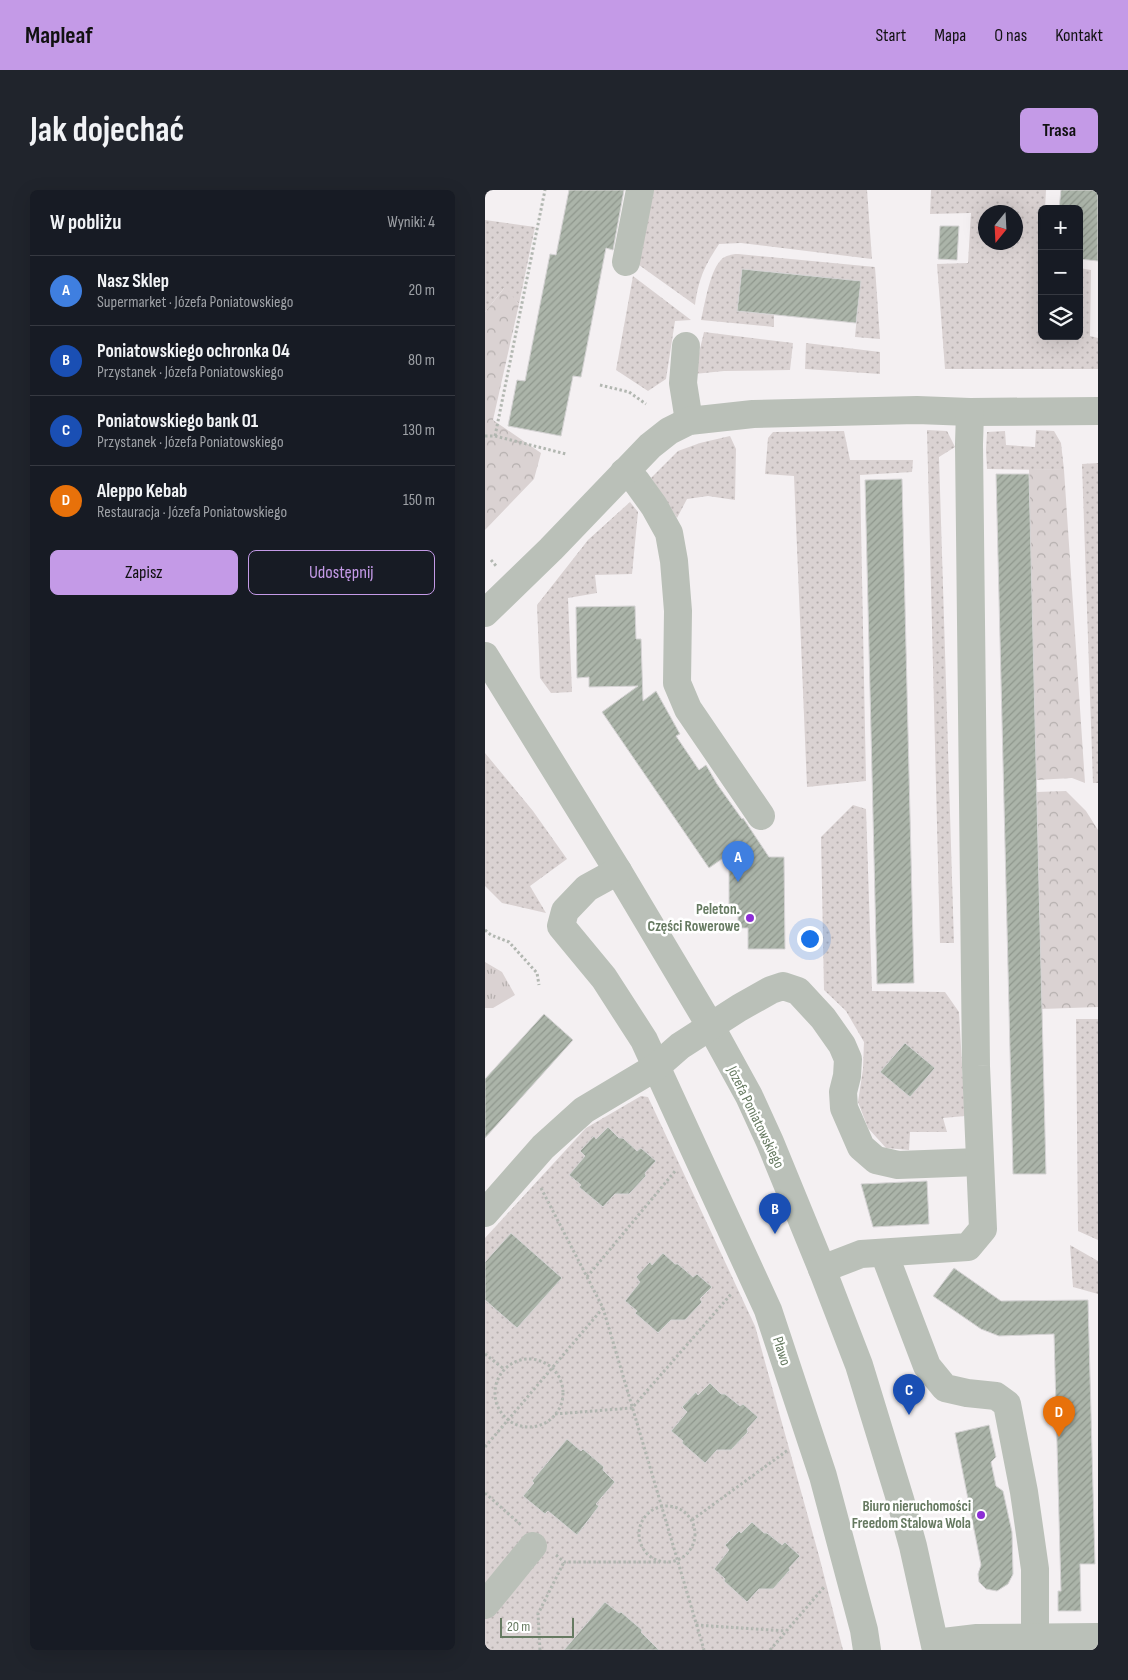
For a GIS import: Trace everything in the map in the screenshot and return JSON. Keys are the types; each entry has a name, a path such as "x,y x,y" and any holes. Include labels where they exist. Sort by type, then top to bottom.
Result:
{"street":[{"path":"626,262 639,190"},
{"path":"687,346 683,383 689,420"},
{"path":"485,613 551,550 624,472 663,436 689,420 753,414 917,410 970,412 1098,411"},
{"path":"822,1269 861,1254 968,1247 983,1228 975,1056 970,412"},
{"path":"624,472 636,482 654,506 669,533 675,561 677,683 688,710 761,816"},
{"name":"Józefa Poniatowskiego","path":"485,656 618,871 711,1027 749,1096 767,1134 859,1365 879,1426 913,1546 935,1646 977,1638 1098,1637"},
{"name":"Pławo","path":"618,871 587,888 565,910 561,926 604,978 644,1040 768,1310 823,1476 864,1630 867,1650"},
{"path":"485,1213 543,1148 584,1110 656,1067 680,1046 739,1008 771,990 783,986 798,991 823,1018 842,1045 848,1060 843,1092 844,1108 861,1147 877,1160 898,1165 979,1162"},
{"path":"884,1253 927,1366 945,1388 967,1393 996,1396 1007,1404 1024,1492 1035,1569 1035,1638"},
{"path":"485,1605 538,1543"}],"path":[{"path":"495,436 545,190"},
{"path":"600,385 629,392 646,404"},
{"path":"485,436 495,436 566,454"},
{"path":"485,930 491,935 509,942 537,973 539,985"},
{"path":"587,1277 679,1167"},
{"path":"537,1180 603,1308 704,1650"},
{"path":"555,1414 632,1408 751,1272"},
{"path":"485,1447 603,1308"},
{"path":"485,1354 504,1369"},
{"path":"523,1359 544,1362 553,1369 559,1377 563,1388 562,1399 555,1414 541,1425 529,1427 507,1420 495,1400 497,1378 504,1369 512,1362 523,1359"},
{"path":"692,1520 796,1445"},
{"path":"485,1493 538,1543 564,1562 670,1563 677,1561 693,1547 695,1537 695,1528 692,1520 679,1508 670,1506 653,1510 641,1523 639,1532 640,1542 644,1551 651,1558 660,1562"},
{"path":"541,1650 538,1614 564,1562"},
{"path":"770,1650 825,1585"},
{"path":"696,1625 787,1631"}],"green space":[{"path":"654,190 867,190 872,259 741,243 719,244 709,259 703,273 695,305 639,265 649,203"},
{"path":"931,190 1046,190 1045,205 1038,205 1038,340 1083,340 1083,269 1091,270 1090,336 1098,338 1098,369 945,369 937,264 968,263 971,213 930,214"},
{"path":"485,220 535,227 519,304 504,288 485,312"},
{"path":"738,254 875,267 880,339 855,337 860,281 742,269 737,311 774,315 774,327 701,320 709,287 718,263 723,258"},
{"path":"633,276 691,320 675,321 666,379 648,391 616,370"},
{"path":"505,287 519,304 493,420 541,453 534,479 485,530 485,312"},
{"path":"704,332 793,343 790,370 724,371 694,374"},
{"path":"806,343 880,352 880,374 805,369"},
{"path":"927,430 947,431 955,447 939,457 954,943 940,943"},
{"path":"1036,430 1054,431 1061,443 1064,470 987,469 987,432 1005,431 1006,445 1035,447"},
{"path":"844,431 850,460 913,460 912,472 860,475 866,781 807,787 794,476 765,474 768,438 773,432"},
{"path":"730,436 736,449 735,500 708,496 687,499 677,518 651,478 678,451 700,443"},
{"path":"1098,463 1098,783 1093,783 1082,464"},
{"path":"1029,469 1064,470 1085,783 1072,778 1036,780"},
{"path":"630,502 638,512 632,574 595,575 597,593 568,598 572,692 551,693 540,678 537,605 588,540"},
{"path":"485,753 533,811 567,859 530,886 546,913 502,903 485,886"},
{"path":"1066,791 1086,811 1098,830 1098,1007 1042,1009 1037,792"},
{"path":"853,805 866,809 872,991 945,992 959,1012 965,1116 943,1118 947,1132 910,1132 909,1150 886,1148 868,1128 858,1102 863,1069 864,1042 846,1011 824,990 821,837"},
{"path":"485,962 502,972 515,995 493,1008 485,1008"},
{"path":"1076,1019 1098,1019 1098,1240 1078,1231"},
{"path":"641,1096 648,1097 755,1326 843,1650 485,1650 485,1238 586,1128"},
{"path":"1070,1245 1098,1261 1098,1294 1073,1287"}],"building":[{"path":"569,190 624,190 613,250 606,248 581,377 573,376 561,436 508,426 517,380 525,381 550,254 556,255"},
{"path":"1061,190 1098,190 1098,261 1083,259 1083,205 1059,205"},
{"path":"940,226 959,226 957,260 938,259"},
{"path":"742,269 861,281 856,323 737,311"},
{"path":"996,474 1029,474 1046,1174 1013,1174"},
{"path":"902,479 914,983 877,984 865,480"},
{"path":"635,606 636,639 641,639 643,701 656,691 680,734 676,736 699,770 706,765 717,784 769,857 784,857 785,949 748,949 748,928 738,928 738,905 729,905 729,854 709,868 602,712 638,686 589,687 589,677 577,678 576,607"},
{"path":"544,1014 573,1040 485,1138 485,1079"},
{"path":"905,1043 935,1068 910,1097 880,1072"},
{"path":"608,1127 637,1151 641,1148 656,1161 645,1173 646,1176 629,1194 615,1194 603,1207 579,1187 581,1185 569,1175 585,1156 580,1151 594,1136 596,1139"},
{"path":"927,1181 929,1224 873,1227 861,1184"},
{"path":"511,1233 562,1278 517,1328 485,1300 485,1262"},
{"path":"663,1253 693,1277 697,1274 712,1287 700,1299 702,1302 685,1320 671,1320 658,1333 635,1313 637,1311 625,1301 640,1282 636,1277 650,1262 652,1265"},
{"path":"954,1268 1001,1301 1088,1300 1095,1564 1080,1564 1081,1611 1058,1611 1058,1591 1061,1591 1054,1334 999,1336 981,1329 933,1296"},
{"path":"710,1383 721,1394 725,1394 740,1406 743,1404 758,1417 747,1429 748,1432 731,1450 717,1450 705,1463 671,1431 687,1412 682,1407 696,1392 698,1395"},
{"path":"989,1425 996,1457 991,1462 996,1486 1003,1491 1012,1532 1013,1574 1008,1584 997,1591 986,1589 979,1582 978,1574 981,1565 955,1433"},
{"path":"567,1439 581,1451 583,1449 604,1467 603,1470 615,1482 596,1504 599,1506 577,1535 548,1511 545,1514 523,1496 534,1483 532,1481"},
{"path":"752,1522 782,1545 785,1542 800,1556 773,1589 759,1589 747,1602 714,1569 729,1550 725,1545 739,1531 741,1533"},
{"path":"605,1602 619,1613 621,1612 642,1630 641,1632 659,1650 564,1650"}],"place":[{"name":"Nasz Sklep","path":"738,882"},
{"name":"Peleton. Części Rowerowe","path":"750,918"},
{"name":"Poniatowskiego ochronka 04","path":"775,1234"},
{"name":"Poniatowskiego bank 01","path":"909,1415"},
{"name":"Aleppo Kebab","path":"1059,1437"},
{"name":"Biuro nieruchomości Freedom Stalowa Wola","path":"981,1515"}]}
